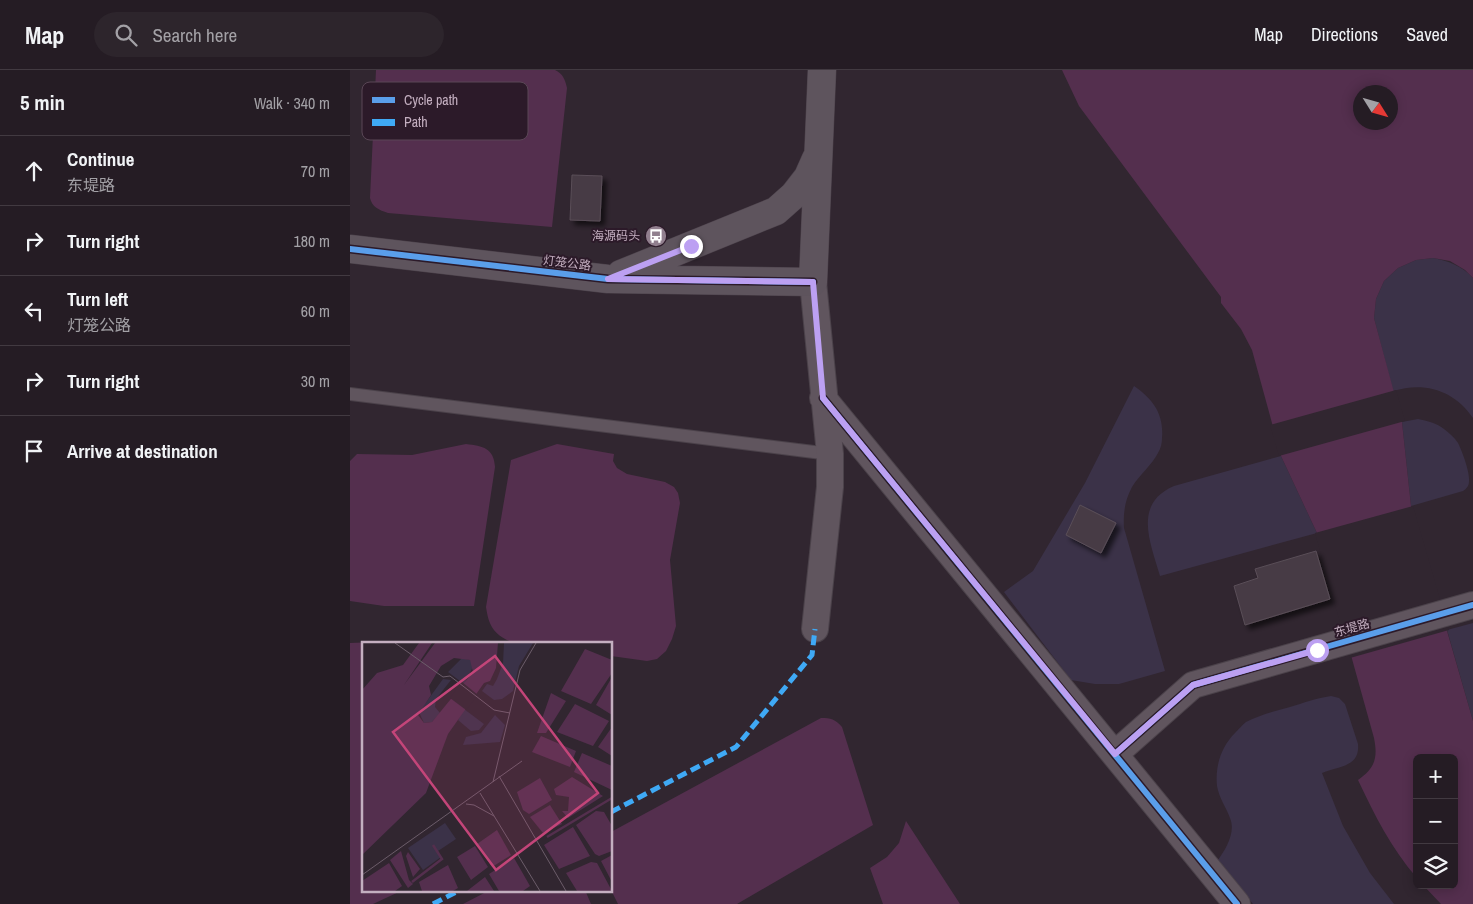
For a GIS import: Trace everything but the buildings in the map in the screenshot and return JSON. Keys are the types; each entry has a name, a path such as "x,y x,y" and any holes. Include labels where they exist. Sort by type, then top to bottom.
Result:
{"street":[{"path":"815,629 830,487 830,454 813,282 822,70"},
{"path":"608,279 776,211 794,195 808,177 819,153"},
{"name":"灯笼公路","path":"350,249 608,279 813,282"},
{"path":"823,398 1236,904"},
{"name":"东堤路","path":"1115,754 1193,685 1473,605"}],"lane":[{"path":"350,394 830,454"}],"shaded area":[{"path":"376,70 555,70 560,73 567,88 552,227 388,213 374,206 370,198 373,140 528,140 528,82 375,82"},
{"path":"1062,70 1473,70 1473,278 1465,270 1450,261 1433,258 1416,260 1398,268 1384,281 1376,299 1374,318 1402,422 1411,506 1473,721 1473,904 1441,904 1427,889 1458,889 1458,754 1413,754 1413,873 1391,843 1358,780 1372,767 1374,762 1376,751 1374,738 1317,533 1281,456 1252,350 1241,329 1221,303 1221,297 1079,106"},
{"path":"1433,258 1455,265 1473,278 1473,418 1457,401 1438,391 1416,387 1393,391 1374,318 1376,299 1384,281 1398,268 1416,260"},
{"path":"1134,386 1147,396 1156,408 1161,422 1162,440 1161,447 1155,457 1132,487 1125,507 1124,528 1165,671 1119,684 1095,684 1071,680 1004,592 1033,571 1085,483"},
{"path":"1418,419 1438,425 1458,443 1467,467 1469,483 1468,487 1463,491 1411,506 1402,422"},
{"path":"466,444 487,449 492,456 495,467 474,606 384,606 350,601 350,461 357,454 412,455"},
{"path":"557,444 614,454 613,461 617,468 627,474 665,482 674,487 678,493 680,503 670,560 676,626 666,651 657,659 647,661 612,656 612,642 512,642 494,630 486,607 511,460"},
{"path":"1281,456 1317,533 1160,576 1152,551 1148,526 1149,514 1153,503 1161,494 1174,486"},
{"path":"1473,623 1473,721 1447,630"},
{"path":"350,643 362,643 362,892 399,892 373,904 350,904"},
{"path":"1331,696 1339,698 1345,704 1358,744 1358,752 1356,757 1347,764 1322,773 1343,826 1370,873 1394,904 1253,904 1218,860 1227,846 1232,829 1232,823 1219,795 1217,786 1217,771 1220,757 1230,738 1246,722 1315,699"},
{"path":"821,718 833,720 842,727 873,825 737,904 618,904 612,892 612,831"},
{"path":"906,821 960,904 883,904 870,868 887,857 899,843"},
{"path":"486,892 586,892 591,904 463,904"}],"pier":[{"path":"1396,390 1405,421 1279,456 1270,425"},
{"path":"1413,506 1449,630 1350,658 1315,533"}],"marked path":[{"path":"612,811 736,747 812,655 815,629"},
{"path":"433,904 456,892"}],"cycle path":[{"path":"350,249 608,279 813,282"},
{"path":"823,398 1237,904"},
{"path":"1115,754 1193,685 1473,605"}],"place":[{"name":"海源码头","path":"656,236"}],"route":[{"path":"691,246 608,279 813,282 823,398 1115,754 1193,685 1317,650"}]}
